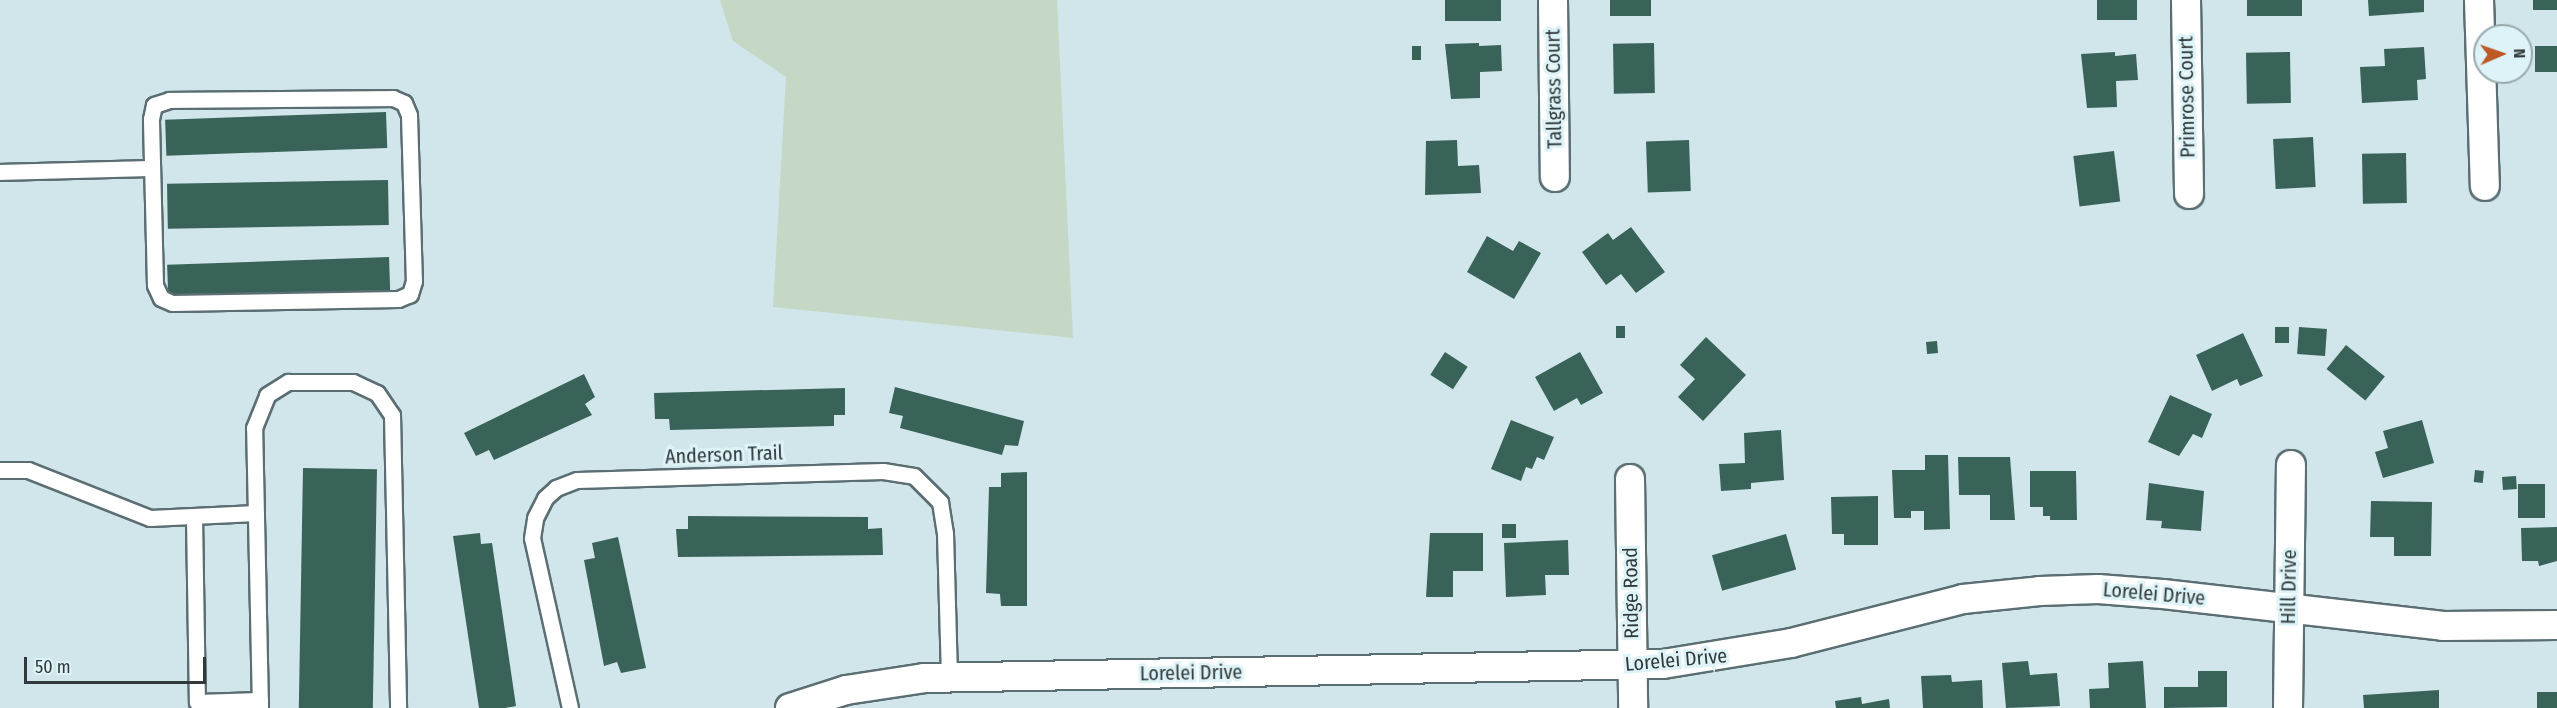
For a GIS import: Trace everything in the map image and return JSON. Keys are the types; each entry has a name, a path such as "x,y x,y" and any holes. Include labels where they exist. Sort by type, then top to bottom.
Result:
{"street":[{"name":"Tallgrass Court","path":"1553,0 1556,177"},
{"name":"Primrose Court","path":"2186,0 2188,194"},
{"path":"2479,0 2485,186"},
{"name":"Hill Drive","path":"2288,708 2291,465"},
{"name":"Ridge Road","path":"1630,479 1633,708"},
{"name":"Lorelei Drive","path":"790,708 846,690 949,677 1632,665 1724,657 1963,599 2040,591 2152,593 2443,626 2557,625"}],"lane":[{"path":"393,98 404,103 409,115 414,281 410,294 398,299 172,303 161,298 155,285 152,168 154,105 169,100 393,98"},
{"path":"0,172 152,168"},
{"path":"194,516 197,702 260,704 254,428 267,395 288,382 352,382 377,393 393,416 398,708"},
{"path":"0,470 28,470 150,518 256,513"},
{"name":"Anderson Trail","path":"570,708 532,538 535,518 545,498 556,488 577,480 883,471 914,476 940,502 945,533 949,677"}],"green space":[{"path":"720,0 1057,0 1073,338 773,307 786,77 733,41"}],"building":[{"path":"1445,0 1501,0 1501,21 1445,21"},
{"path":"1610,0 1651,0 1651,16 1610,16"},
{"path":"2097,0 2137,0 2137,20 2097,20"},
{"path":"2247,0 2302,0 2302,16 2247,16"},
{"path":"2368,0 2424,0 2424,12 2369,16"},
{"path":"2533,0 2557,0 2557,10 2533,10"},
{"path":"1479,43 1479,46 1501,45 1502,71 1480,72 1480,98 1451,99 1445,44"},
{"path":"1654,43 1655,93 1614,94 1613,44"},
{"path":"1412,46 1421,46 1421,60 1412,60"},
{"path":"2535,46 2557,46 2557,72 2535,72"},
{"path":"2424,47 2426,79 2417,80 2418,100 2362,103 2360,67 2385,66 2384,49"},
{"path":"2115,52 2115,56 2136,54 2138,80 2116,81 2117,107 2087,108 2081,54"},
{"path":"2290,52 2291,103 2247,104 2246,53"},
{"path":"386,112 387,148 166,156 165,120"},
{"path":"2313,137 2316,187 2276,189 2273,139"},
{"path":"1457,140 1458,166 1479,165 1481,193 1425,195 1426,141"},
{"path":"1689,140 1691,191 1648,192 1646,142"},
{"path":"2114,151 2120,202 2080,207 2073,156"},
{"path":"2406,153 2407,203 2363,204 2362,154"},
{"path":"388,180 389,225 168,229 167,184"},
{"path":"1631,227 1665,272 1636,293 1621,274 1606,285 1582,252 1608,233 1613,240"},
{"path":"1487,236 1513,251 1519,241 1541,253 1514,299 1467,272"},
{"path":"389,257 390,293 168,301 167,265"},
{"path":"1616,326 1625,326 1625,338 1616,338"},
{"path":"2275,327 2289,327 2289,343 2275,343"},
{"path":"2299,327 2327,329 2325,356 2297,354"},
{"path":"2243,333 2263,376 2240,386 2237,379 2212,391 2196,355"},
{"path":"1706,337 1746,375 1703,421 1678,397 1695,379 1680,365"},
{"path":"1937,341 1938,353 1927,354 1926,342"},
{"path":"2346,345 2385,376 2365,401 2326,369"},
{"path":"1445,352 1468,367 1453,389 1430,375"},
{"path":"1580,352 1603,393 1581,405 1577,398 1554,411 1535,377"},
{"path":"584,374 595,397 585,404 592,415 494,460 489,450 476,456 464,433"},
{"path":"895,387 1024,421 1018,446 1005,445 1002,455 900,428 903,416 889,413"},
{"path":"845,388 845,415 834,415 834,426 670,430 669,419 655,419 654,393"},
{"path":"2170,395 2212,414 2202,438 2193,434 2179,456 2148,442"},
{"path":"1511,420 1554,437 1544,460 1537,457 1532,469 1526,467 1521,481 1491,469"},
{"path":"2422,420 2434,463 2383,478 2375,452 2388,448 2383,431"},
{"path":"1781,430 1784,480 1751,483 1751,489 1721,491 1719,464 1745,463 1744,433"},
{"path":"1925,455 1948,455 1950,529 1924,530 1924,511 1911,511 1911,518 1894,518 1892,470 1925,470"},
{"path":"1958,457 2010,457 2015,520 1990,520 1990,495 1959,495"},
{"path":"303,468 377,469 373,708 299,708"},
{"path":"2475,470 2484,471 2483,483 2474,482"},
{"path":"2030,471 2076,471 2077,520 2050,520 2050,516 2043,516 2043,507 2030,507"},
{"path":"1027,472 1027,606 1001,606 1000,594 986,593 989,487 1001,487 1001,473"},
{"path":"2516,476 2517,489 2503,490 2502,477"},
{"path":"2149,483 2204,491 2201,531 2161,528 2162,521 2146,520"},
{"path":"2518,484 2545,484 2545,518 2518,518"},
{"path":"1878,496 1878,545 1844,545 1844,534 1832,534 1831,497"},
{"path":"2371,501 2432,502 2431,556 2394,556 2394,537 2370,537"},
{"path":"688,516 868,517 868,529 882,528 883,555 678,557 676,529 688,529"},
{"path":"1502,524 1516,524 1516,538 1502,538"},
{"path":"2557,527 2557,561 2539,566 2538,561 2522,561 2521,528"},
{"path":"480,533 481,544 492,543 516,706 505,708 479,708 453,536"},
{"path":"1430,533 1483,533 1483,571 1453,571 1453,597 1426,597"},
{"path":"1786,534 1796,570 1722,591 1712,555"},
{"path":"618,537 646,668 621,673 617,662 604,666 584,560 595,558 592,543"},
{"path":"1568,540 1569,575 1545,575 1546,595 1506,597 1504,543"},
{"path":"2028,661 2030,675 2057,673 2060,706 2006,708 2002,663"},
{"path":"2143,661 2146,708 2090,708 2089,689 2109,688 2108,663"},
{"path":"2198,671 2227,671 2227,707 2164,708 2164,687 2198,687"},
{"path":"1951,675 1952,682 1982,680 1983,708 1923,708 1921,676"},
{"path":"2439,690 2439,708 2364,708 2363,695"},
{"path":"2537,692 2557,692 2557,708 2537,708"},
{"path":"1861,697 1862,704 1889,699 1890,708 1836,708 1835,701"}]}
